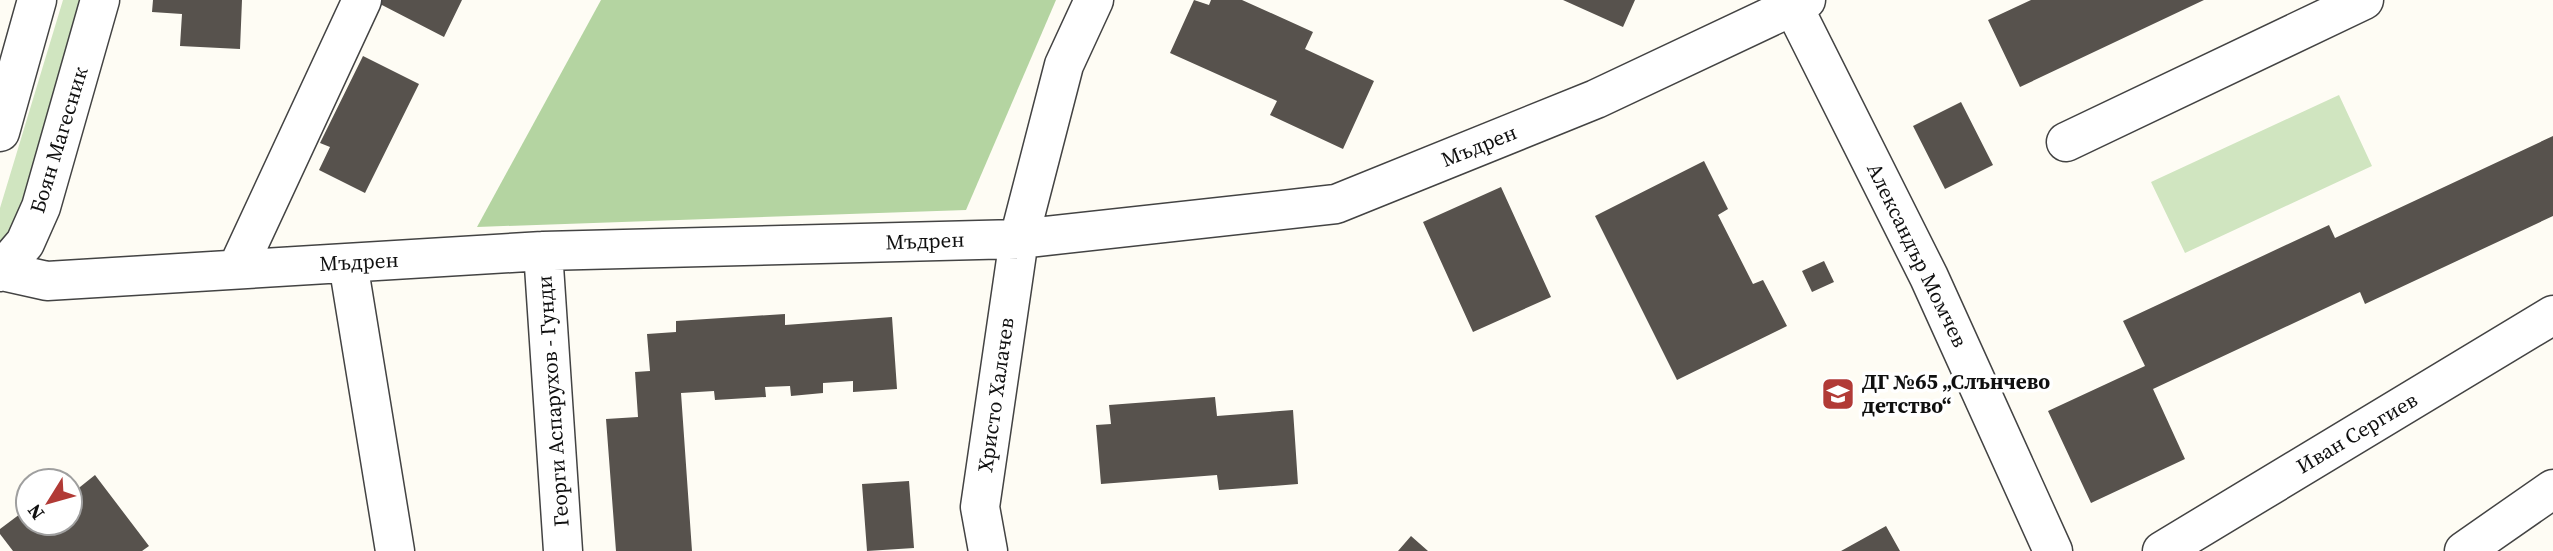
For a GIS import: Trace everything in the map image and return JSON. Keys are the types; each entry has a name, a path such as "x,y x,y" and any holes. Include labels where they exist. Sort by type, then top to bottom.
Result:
{"street":[{"path":"0,132 37,0"},
{"name":"Боян Магесник","path":"1,271 24,243 41,208 100,0"},
{"path":"237,269 362,0"},
{"name":"Христо Халачев","path":"988,551 980,508 1020,239 1064,65 1094,0"},
{"path":"2066,142 2364,0"},
{"name":"Мъдрен","path":"1,271 47,281 543,251 1020,239 1336,204 1596,99 1796,2"},
{"name":"Александър Момчев","path":"1796,2 1924,266 2053,551"},
{"name":"Георги Аспарухов - Гунди","path":"543,251 562,551"},
{"path":"348,263 395,551"},
{"name":"Иван Сергиев","path":"2161,551 2553,315"},
{"path":"2464,551 2553,489"}],"green space":[{"path":"63,0 81,0 14,228 0,253 0,208"},
{"path":"601,0 1056,0 966,210 477,227"},
{"path":"2339,95 2372,166 2185,253 2151,182"}],"building":[{"path":"153,0 242,0 240,49 180,46 182,14 152,12"},
{"path":"382,0 462,0 444,37 380,4"},
{"path":"1194,0 1209,5 1211,0 1242,0 1313,32 1305,49 1374,81 1343,149 1270,115 1277,101 1170,53"},
{"path":"1563,0 1635,0 1623,27"},
{"path":"2031,0 2204,0 2020,87 1988,20"},
{"path":"363,56 419,84 365,193 319,170 330,147 320,143"},
{"path":"1961,102 1993,165 1945,189 1913,126"},
{"path":"2553,136 2553,216 2365,304 2360,292 2153,389 2185,459 2091,503 2048,411 2145,366 2123,321 2329,225 2335,238"},
{"path":"1704,161 1728,209 1718,215 1753,284 1763,280 1787,326 1677,380 1595,216"},
{"path":"1501,187 1551,297 1473,332 1423,222"},
{"path":"1824,261 1834,282 1812,292 1802,271"},
{"path":"785,314 785,325 892,317 897,389 853,392 853,381 823,383 823,393 791,396 790,386 765,387 766,397 715,400 714,391 681,393 692,551 616,551 606,419 638,417 635,372 650,371 647,334 676,332 676,321"},
{"path":"1215,397 1217,416 1293,410 1298,484 1219,490 1217,475 1101,484 1096,425 1111,424 1109,405"},
{"path":"95,475 149,546 142,551 13,551 0,534 0,529 14,518 14,537 84,537 84,484"},
{"path":"909,481 914,548 867,551 862,484"},
{"path":"1886,526 1900,551 1841,551"},
{"path":"1411,536 1428,551 1398,551"}],"place":[{"name":"ДГ №65 „Слънчево детство“","path":"1838,394"}]}
